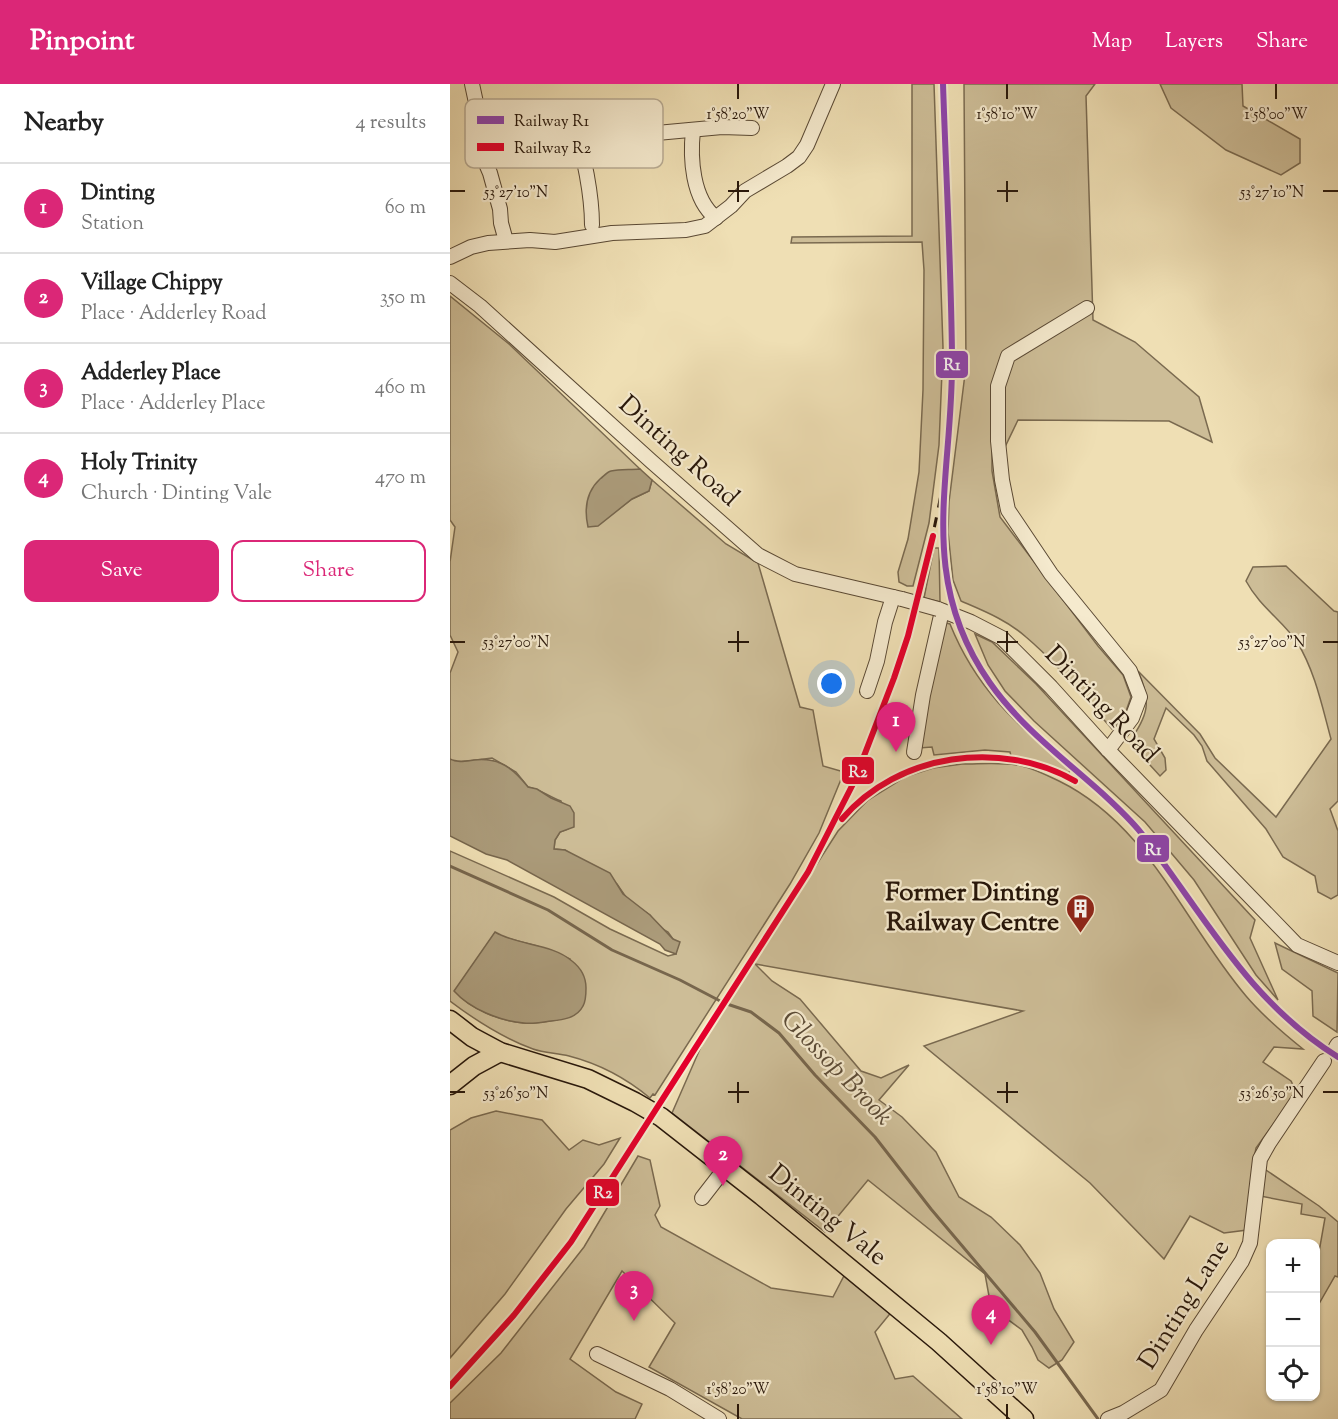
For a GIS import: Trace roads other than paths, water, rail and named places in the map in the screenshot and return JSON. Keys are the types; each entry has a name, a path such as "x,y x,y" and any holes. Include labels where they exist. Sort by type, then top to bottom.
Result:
{"main road":[{"name":"Dinting Vale","path":"450,1020 472,1037 500,1052 570,1073 610,1089 661,1117 726,1167 939,1342 1024,1419"},
{"path":"450,1085 474,1066 500,1052"}],"street":[{"path":"450,256 488,243 555,242 612,233 686,230 705,226 745,191 799,157 807,145 833,84"},
{"path":"663,133 722,127 752,128"},
{"path":"693,130 692,160 696,182 703,202 716,218"},
{"path":"488,168 500,209 506,242"},
{"path":"585,168 592,204 592,225"},
{"name":"Dinting Road","path":"450,283 480,306 758,555 795,574 942,611 992,632 1016,651 1108,750 1297,945 1338,963"},
{"path":"1087,308 1008,356 999,386 999,441 1002,480 1008,510 1051,574 1130,671 1140,697 1131,718 1108,750"},
{"path":"867,691 878,661 885,622 897,598"},
{"path":"914,752 923,695 942,611"},
{"name":"Dinting Lane","path":"1112,1418 1161,1390 1196,1330 1242,1261 1251,1243 1260,1159 1324,1061"},
{"path":"702,1197 726,1167"},
{"path":"597,1354 648,1378 719,1419"}],"waterway":[{"name":"Glossop Brook","path":"450,866 548,910 612,950 680,980 724,1003 751,1012 779,1033 815,1075 875,1137 931,1209 1035,1332 1098,1419"}],"railway":[{"path":"822,847 862,759 896,670 922,579 943,484"}],"rail line":[{"name":"R1","path":"943,84 952,355 943,523 945,563 952,603 967,643 990,683 1015,714 1043,742 1113,803 1138,829 1253,984 1307,1035 1338,1057"},
{"name":"R2","path":"450,1386 514,1315 571,1242 808,872 854,782 894,678 908,636 933,536"},
{"name":"R2","path":"842,819 865,797 892,779 921,767 952,760 984,757 1015,760 1046,768 1075,781"}],"place":[{"name":"Dinting","path":"896,752"},
{"name":"Former Dinting Railway Centre","path":"1080,934"},
{"name":"Village Chippy","path":"723,1186"},
{"name":"Adderley Place","path":"634,1321"},
{"name":"Holy Trinity","path":"991,1345"}]}
